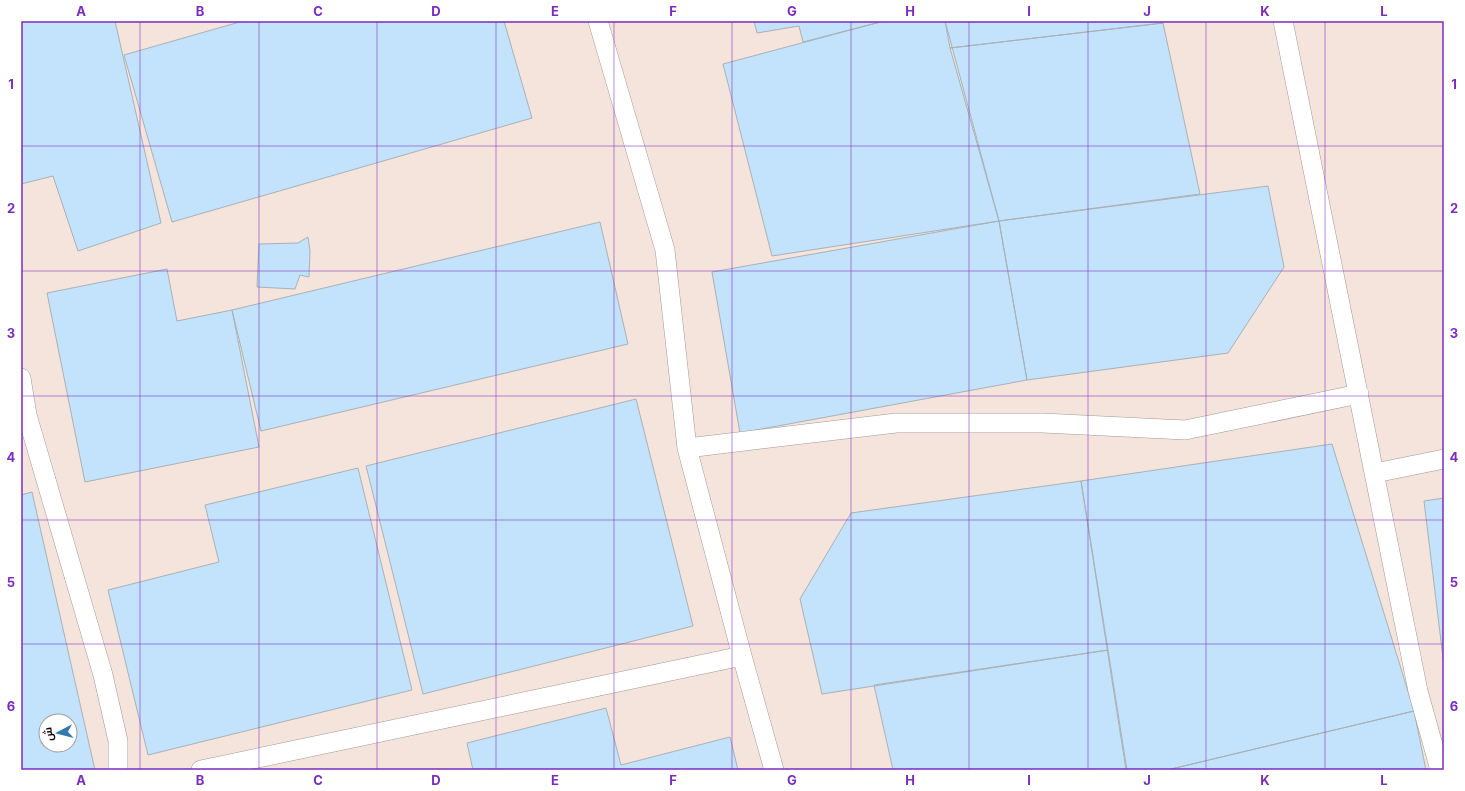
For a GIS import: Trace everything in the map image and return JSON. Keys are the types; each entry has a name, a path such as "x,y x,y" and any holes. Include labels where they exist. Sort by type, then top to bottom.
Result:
{"street":[{"path":"598,21 665,250 687,448 774,770"},
{"path":"1283,21 1418,691 1440,770"},
{"path":"21,378 27,415 103,675 118,741 118,770"},
{"path":"687,448 896,424 1042,423 1185,430 1359,394"},
{"path":"1375,472 1444,458"},
{"path":"201,770 742,656"}],"shaded area":[{"path":"21,21 1444,21 1444,770 21,770"}],"building":[{"path":"21,21 115,21 161,223 78,251 53,176 21,184"},
{"path":"243,21 504,21 532,118 172,222 124,55"},
{"path":"754,21 884,21 803,42 799,26 757,33"},
{"path":"884,21 945,21 999,221 772,256 723,64"},
{"path":"945,21 1163,21 1163,23 950,48"},
{"path":"1163,23 1200,194 999,221 950,48"},
{"path":"1268,186 1284,267 1228,353 1027,380 999,221"},
{"path":"999,221 1027,380 740,433 712,272"},
{"path":"600,222 628,344 261,431 232,310"},
{"path":"308,237 310,251 309,277 300,275 295,289 257,287 259,244 298,243"},
{"path":"167,269 177,321 232,310 259,447 85,482 47,293"},
{"path":"636,399 693,626 423,694 366,466"},
{"path":"1332,444 1414,711 1167,770 1126,770 1081,481"},
{"path":"358,468 412,690 148,755 108,590 219,562 205,505"},
{"path":"1081,481 1108,650 822,694 800,599 851,513"},
{"path":"32,492 95,770 21,770 21,495"},
{"path":"1444,498 1444,666 1424,501"},
{"path":"1108,650 1127,770 893,770 874,685"},
{"path":"606,708 621,765 730,737 738,770 473,770 467,743"},
{"path":"1414,711 1426,770 1167,770"}]}
